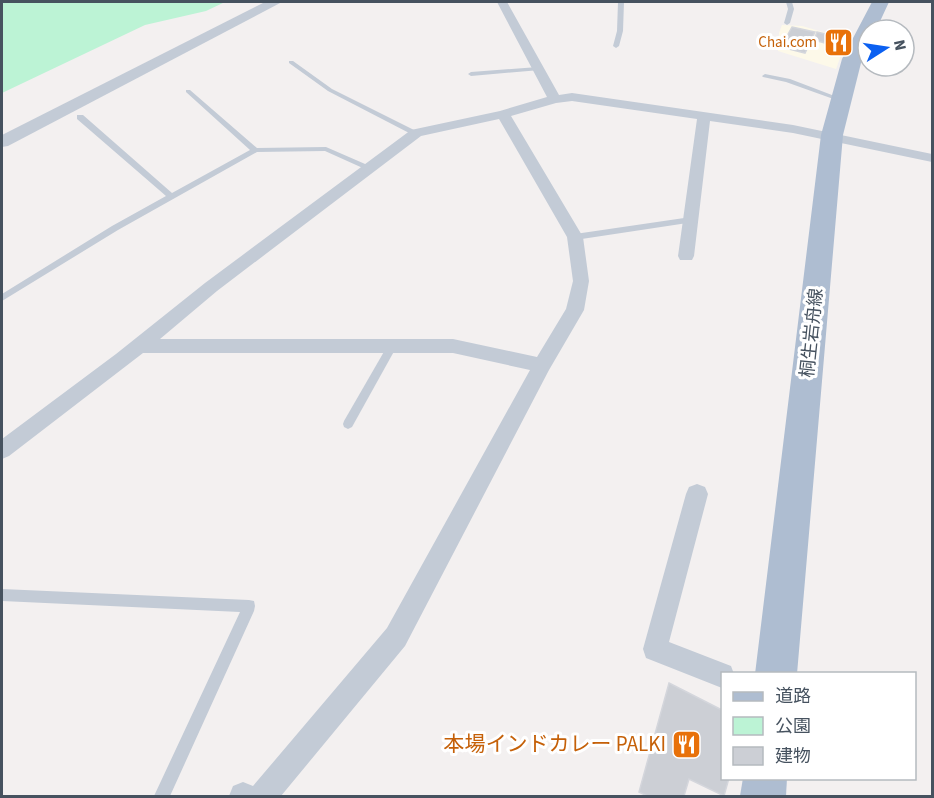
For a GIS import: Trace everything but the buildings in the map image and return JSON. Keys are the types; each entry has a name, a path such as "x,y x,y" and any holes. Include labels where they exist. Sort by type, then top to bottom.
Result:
{"main road":[{"name":"桐生岩舟線","path":"776,672 832,135 852,60 880,2"},
{"path":"763,796 765,780"}],"street":[{"path":"2,142 275,2"},
{"path":"502,2 555,99"},
{"path":"2,450 140,346 211,287 416,133 504,114 555,99 572,97 832,135 933,158"},
{"path":"263,796 396,637 542,365 576,310 581,281 575,237 504,114"},
{"path":"687,256 704,116"},
{"path":"140,346 453,346 542,365"},
{"path":"697,494 655,649 721,674"}],"lane":[{"path":"616,46 620,31 621,2"},
{"path":"788,23 791,9 789,2"},
{"path":"291,62 330,90 416,133"},
{"path":"471,74 538,69"},
{"path":"765,76 788,80 841,100"},
{"path":"188,91 255,150"},
{"path":"80,117 171,196"},
{"path":"2,298 171,196 255,150 326,149 368,167"},
{"path":"575,237 691,220"},
{"path":"348,424 392,346"},
{"path":"2,595 249,606 162,796"}],"shaded area":[{"path":"782,25 802,26 847,39 836,69 778,51"}],"green space":[{"path":"2,2 225,2 206,11 145,25 2,93"}],"place":[{"name":"Chai.com","path":"838,42"},
{"name":"本場インドカレー PALKI","path":"687,744"}]}
